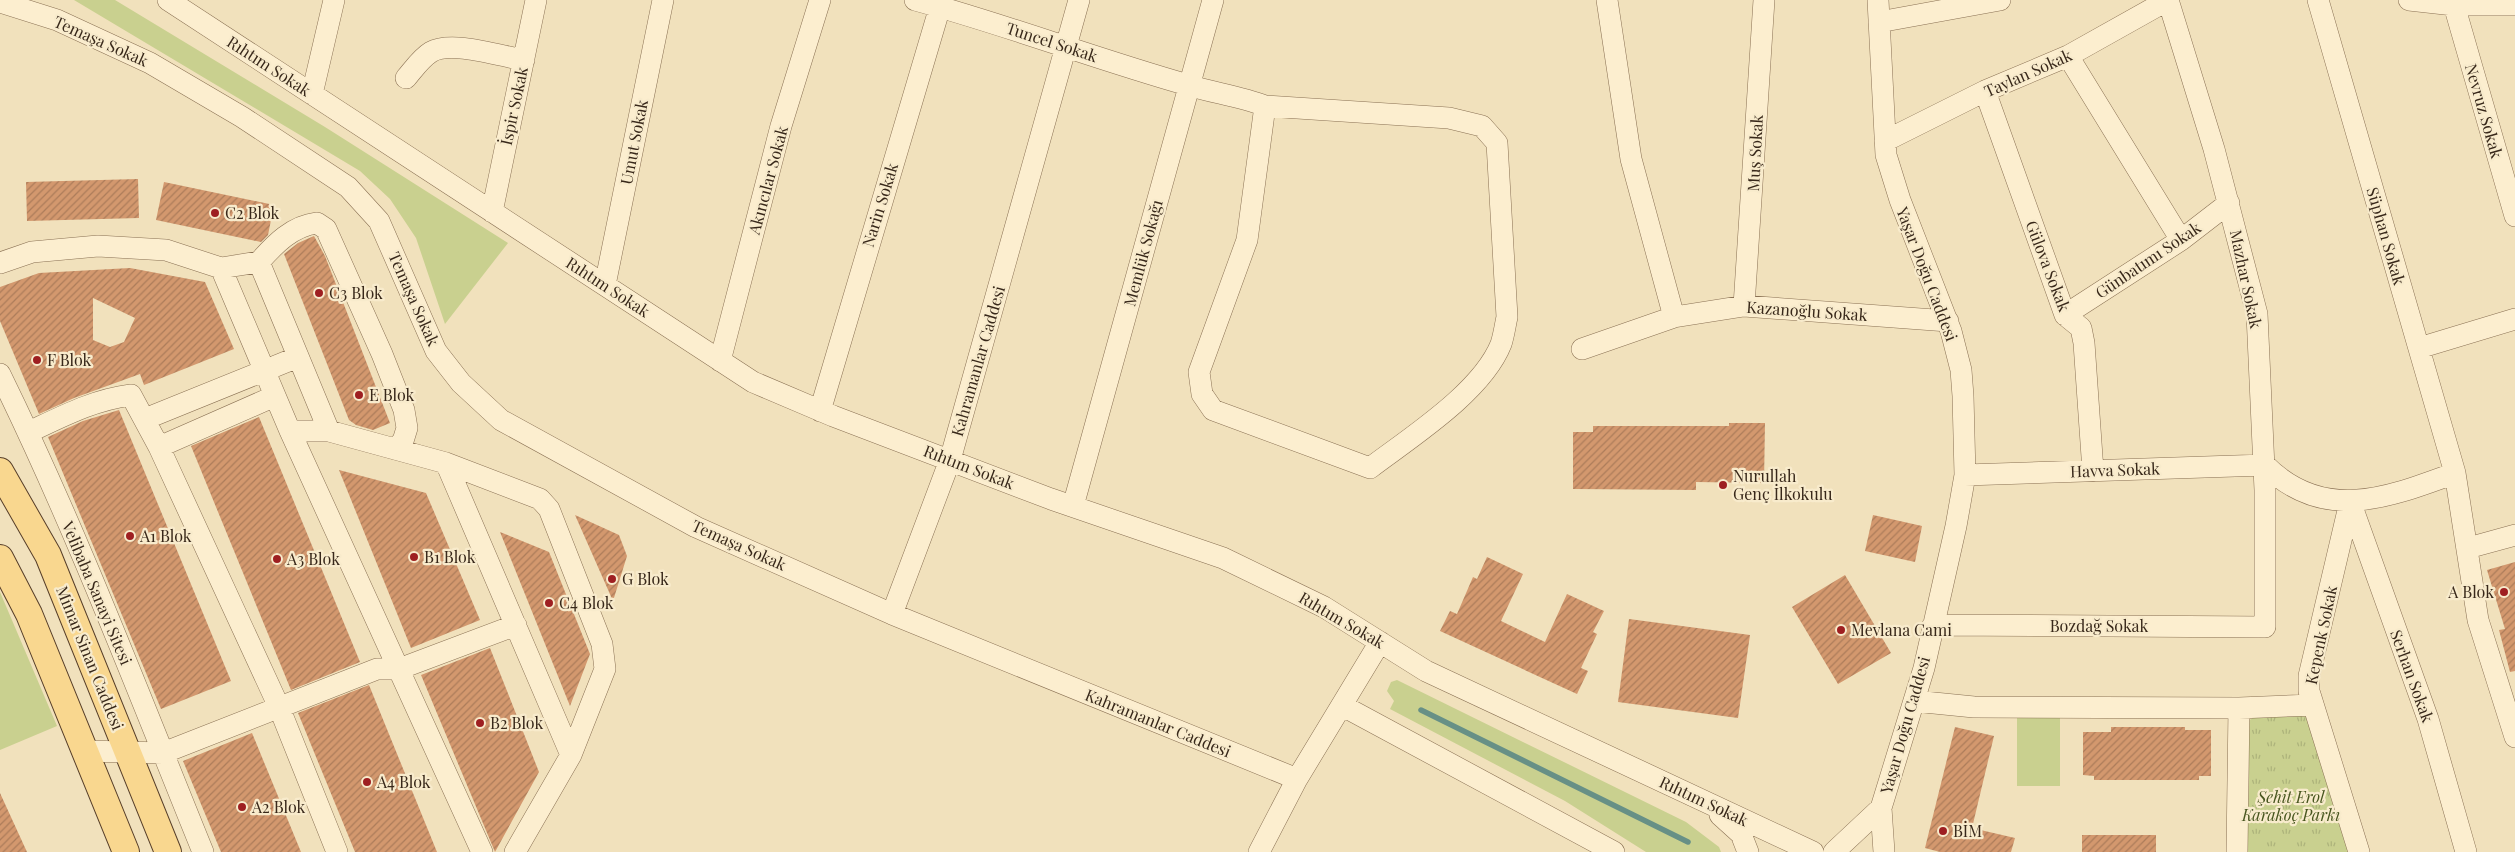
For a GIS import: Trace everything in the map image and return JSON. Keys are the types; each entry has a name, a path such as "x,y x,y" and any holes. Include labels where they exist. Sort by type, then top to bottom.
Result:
{"main road":[{"name":"Mimar Sinan Caddesi","path":"0,471 48,555 168,852"},
{"path":"0,558 30,614 126,852"}],"street":[{"name":"Rıhtım Sokak","path":"168,0 753,382 820,410 1073,506 1224,558 1324,607 1426,671 1813,852"},
{"path":"312,94 334,0"},
{"name":"İspir Sokak","path":"492,212 536,0"},
{"name":"Umut Sokak","path":"605,285 663,0"},
{"name":"Akıncılar Sokak","path":"720,361 781,126 820,0"},
{"name":"Tuncel Sokak","path":"915,0 941,3 1188,86 1245,98 1265,106 1448,118 1482,126 1496,143 1507,317 1501,344 1487,368 1467,392 1370,468 1213,410 1202,394 1199,372 1247,240 1265,106"},
{"name":"Kahramanlar Caddesi","path":"1079,0 950,460 892,614 1297,779"},
{"name":"Memlük Sokağı","path":"1073,506 1213,0"},
{"path":"1607,0 1631,158 1674,318"},
{"name":"Muş Sokak","path":"1744,306 1764,0"},
{"name":"Yaşar Doğu Caddesi","path":"1878,0 1885,141 1891,174 1948,321 1962,379 1965,475 1956,526 1914,701 1881,808"},
{"path":"1879,22 2000,0"},
{"name":"Taylan Sokak","path":"1885,141 1985,92 2068,56 2168,0"},
{"name":"Mazhar Sokak","path":"2168,0 2229,203 2257,314 2264,465 2265,627"},
{"name":"Süphan Sokak","path":"2318,0 2454,473 2468,548 2478,620 2515,737"},
{"path":"2418,0 2454,5 2515,5"},
{"name":"Temaşa Sokak","path":"0,2 57,20 150,63 242,117 348,187 379,222 436,351 461,383 501,420 696,527 892,614"},
{"name":"Narin Sokak","path":"820,410 941,3"},
{"name":"Nevruz Sokak","path":"2454,5 2515,216"},
{"path":"406,78 428,53 443,48 461,48 524,60"},
{"path":"2068,56 2181,240"},
{"name":"Gülova Sokak","path":"1985,92 2064,315 2081,328 2084,344 2093,471"},
{"name":"Günbatımı Sokak","path":"2064,315 2181,240 2229,203"},
{"path":"0,263 32,252 63,248 128,246 166,250 221,268 259,262 278,242 297,229 306,224 317,223 326,229 382,354 404,410 407,428 403,441 395,449"},
{"path":"259,262 329,431"},
{"path":"221,268 290,431 482,852"},
{"name":"Kazanoğlu Sokak","path":"1582,349 1674,318 1744,306 1948,321"},
{"path":"2419,348 2515,319"},
{"path":"145,419 298,357"},
{"name":"Velibaba Sanayi Sitesi","path":"0,374 29,432 203,852"},
{"path":"29,432 86,405 109,398 130,395 159,447 279,708 336,852"},
{"path":"159,447 275,396"},
{"path":"290,431 329,431 446,463 540,500 549,509 605,656 605,669 571,755 515,852"},
{"path":"446,463 571,755"},
{"path":"2264,465 2284,482 2306,494 2327,500 2350,501 2404,492 2454,473"},
{"name":"Havva Sokak","path":"1965,475 2264,465"},
{"name":"Kepenk Sokak","path":"2350,501 2309,676 2309,691 2359,852"},
{"name":"Serhan Sokak","path":"2350,501 2428,719 2466,852"},
{"path":"2468,548 2515,535"},
{"path":"86,751 163,753 377,669 399,669 516,625"},
{"name":"Bozdağ Sokak","path":"1933,625 2265,627"},
{"path":"1259,852 1297,779 1343,706 1380,642"},
{"path":"1914,701 1974,706 2239,708 2312,705"},
{"path":"1343,706 1614,852"},
{"path":"2237,852 2239,708"},
{"path":"1705,802 1741,834 1748,852"},
{"path":"1834,852 1881,808"},
{"path":"1881,808 1884,852"}],"green space":[{"path":"74,0 115,0 325,127 508,243 445,324 416,238 390,199 360,171"},
{"path":"0,592 57,726 0,750"},
{"path":"1397,680 1686,822 1719,847 1721,852 1646,852 1565,801 1390,709 1394,701 1387,691 1391,682"},
{"path":"2017,714 2060,714 2060,786 2017,786"},
{"name":"Şehit Erol Karakoç Parkı","path":"2254,717 2308,717 2354,852 2244,852 2248,721"}],"building":[{"path":"138,179 139,218 27,221 26,182"},
{"name":"C2 Blok","path":"164,182 274,205 268,235 261,242 156,220"},
{"path":"314,236 325,256 390,423 373,430 356,425 349,420 284,254 298,243"},
{"path":"130,268 205,282 234,349 144,385 140,374 74,398 39,414 0,321 0,287 39,273","holes":["93,298 135,318 124,342 110,347 93,340"]},
{"name":"A1 Blok","path":"119,410 231,681 161,709 48,437 83,421"},
{"name":"A3 Blok","path":"259,417 360,662 291,690 191,446"},
{"path":"1729,423 1765,423 1764,483 1696,482 1696,490 1573,489 1573,432 1593,432 1593,426 1729,426"},
{"name":"B1 Blok","path":"339,470 426,493 480,620 411,648"},
{"name":"G Blok","path":"575,515 619,535 627,556 613,601"},
{"path":"1873,515 1922,526 1915,562 1865,551"},
{"name":"C4 Blok","path":"500,532 549,552 590,654 570,706"},
{"path":"1487,557 1523,574 1501,621 1545,642 1567,594 1604,611 1593,632 1597,634 1581,668 1588,671 1577,694 1440,631 1450,611 1457,614 1473,577 1477,579"},
{"name":"A Blok","path":"2515,562 2515,671 2510,672 2499,630 2505,629 2487,570"},
{"name":"Mevlana Cami","path":"1845,575 1891,653 1838,684 1792,607"},
{"path":"1629,619 1750,635 1738,718 1618,702"},
{"name":"B2 Blok","path":"490,648 539,772 495,852 421,675"},
{"name":"A4 Blok","path":"369,685 437,852 355,852 298,713"},
{"path":"1955,727 1994,736 1972,828 2015,838 2011,852 1940,852 1925,848"},
{"path":"2111,727 2185,727 2185,730 2211,730 2211,776 2199,776 2199,780 2094,780 2094,776 2083,775 2083,732 2111,732"},
{"name":"A2 Blok","path":"252,733 301,852 221,852 183,761"},
{"path":"0,793 27,852 0,852"},
{"path":"2082,835 2156,835 2156,852 2082,852"}],"waterway":[{"path":"1421,710 1688,842"}],"place":[{"name":"C2 Blok","path":"215,213"},
{"name":"C3 Blok","path":"319,293"},
{"name":"F Blok","path":"37,360"},
{"name":"E Blok","path":"359,395"},
{"name":"Nurullah Genç İlkokulu","path":"1723,485"},
{"name":"A1 Blok","path":"130,536"},
{"name":"B1 Blok","path":"414,557"},
{"name":"A3 Blok","path":"277,559"},
{"name":"G Blok","path":"612,579"},
{"name":"A Blok","path":"2504,592"},
{"name":"C4 Blok","path":"549,603"},
{"name":"Mevlana Cami","path":"1841,630"},
{"name":"B2 Blok","path":"480,723"},
{"name":"A4 Blok","path":"367,782"},
{"name":"A2 Blok","path":"242,807"},
{"name":"BİM","path":"1943,831"}]}
